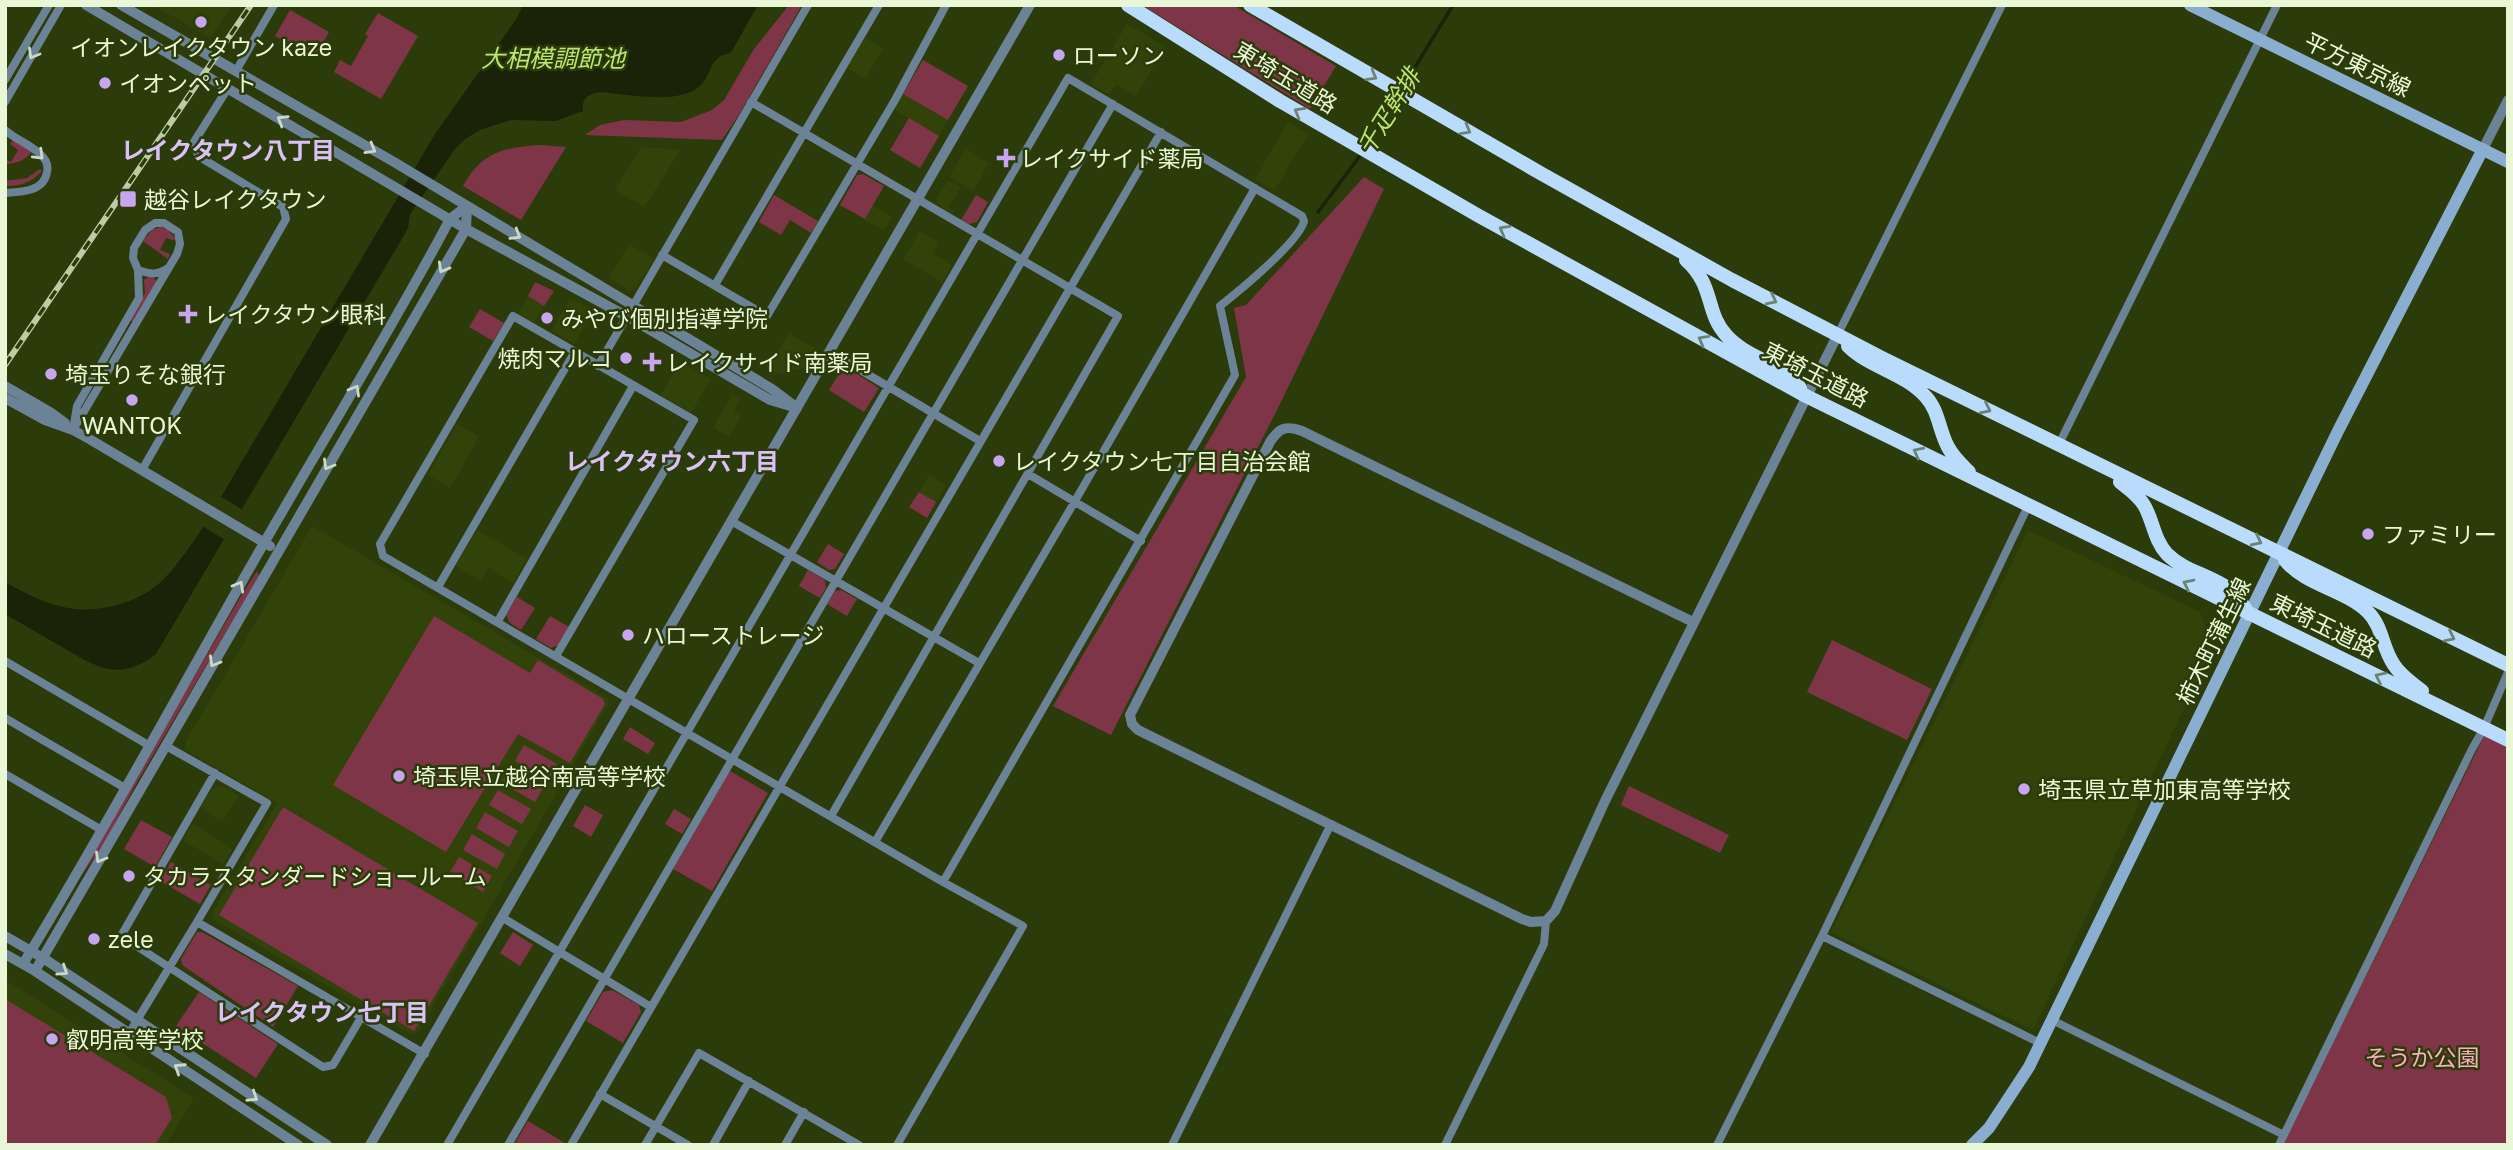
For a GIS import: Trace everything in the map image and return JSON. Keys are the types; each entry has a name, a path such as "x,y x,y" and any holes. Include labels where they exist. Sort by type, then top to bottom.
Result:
{"highway":[{"name":"東埼玉道路","path":"1128,5 1280,101 1584,275 1806,396 2508,740"},
{"name":"東埼玉道路","path":"1250,5 1666,244 2094,463 2508,665"},
{"path":"1666,244 1689,262 1705,282 1718,323 1726,335 1740,348 1784,372 1806,396"},
{"path":"1838,334 1864,360 1902,379 1928,398 1949,449 1969,472 1987,485"},
{"path":"2094,463 2138,497 2160,545 2167,554 2227,587 2239,597 2249,614"},
{"path":"2279,552 2291,568 2304,577 2367,611 2381,630 2393,664 2439,705"}],"main road":[{"name":"平方東京線","path":"2190,5 2508,162"},
{"name":"柿木町蒲生線","path":"1972,1145 2004,1107 2052,1020 2338,431 2483,149"}],"street":[{"path":"5,80 49,5"},
{"path":"5,102 61,5"},
{"path":"86,5 466,229 628,317 770,400 797,408"},
{"path":"121,5 394,162 772,389 797,408"},
{"path":"236,71 274,5"},
{"path":"598,366 808,5"},
{"path":"715,285 879,5"},
{"path":"662,255 767,316 895,100 946,5"},
{"path":"370,1145 1030,5"},
{"path":"1693,622 1301,431 1281,428 1270,442 1130,716 1132,724 1138,730 1522,919 1531,922 1546,920 1555,911 1580,853 1693,622 2002,5"},
{"path":"2059,444 2277,5"},
{"path":"447,1145 1068,78 1302,216 1303,228 1248,284 1220,306 1235,375 943,883"},
{"path":"142,470 286,219 283,207 198,156 194,142 228,88"},
{"path":"2483,149 2508,100"},
{"path":"751,102 1118,316 831,816"},
{"path":"508,1145 1113,104"},
{"path":"5,131 36,150 47,162 48,169 46,178 36,189 5,193"},
{"path":"571,1145 1161,132"},
{"path":"875,842 1255,188"},
{"path":"23,964 264,543 353,394 450,219 467,206"},
{"path":"35,971 466,229 467,206"},
{"path":"155,223 164,223 178,232 180,244 170,267 73,430 77,406 139,298 134,248 145,230 155,223"},
{"path":"138,270 150,275 161,273 170,267"},
{"path":"556,656 694,420 513,316 380,544 383,556 686,733 780,785 943,883 1023,926 897,1145"},
{"path":"830,352 981,441"},
{"path":"438,587 574,353"},
{"path":"5,386 50,412 73,430 278,551"},
{"path":"498,621 633,386"},
{"path":"5,398 45,420 73,430"},
{"path":"1028,474 1141,541"},
{"path":"1717,1145 1822,936 2028,506"},
{"path":"733,522 979,663"},
{"path":"5,662 150,746"},
{"path":"2279,1145 2484,728 2508,672"},
{"path":"5,718 125,788"},
{"path":"128,1035 172,967 267,803 166,746"},
{"path":"215,773 121,936 323,1067 333,1065 362,1016"},
{"path":"5,774 100,829"},
{"path":"1172,1145 1331,824"},
{"path":"503,918 651,1007"},
{"path":"1445,1145 1544,944 1546,920"},
{"path":"197,922 425,1054"},
{"path":"5,936 31,950 327,1145"},
{"path":"1822,936 2040,1043"},
{"path":"5,954 35,971 298,1145"},
{"path":"2052,1020 2284,1135"},
{"path":"645,1145 699,1053 855,1144"},
{"path":"713,1145 749,1081"},
{"path":"600,1094 688,1145"},
{"path":"785,1145 804,1112"}],"shaded area":[{"name":"イオンレイクタウン kaze","path":"153,5 232,5 210,38"},
{"path":"1127,24 1166,47 1136,96 1116,84 1109,95 1091,84"},
{"path":"865,38 883,49 865,79 847,68"},
{"path":"903,94 948,120 939,136 894,110"},
{"path":"1288,122 1308,134 1274,191 1255,179"},
{"path":"641,147 681,150 644,207 615,190"},
{"path":"966,149 989,163 973,191 949,177"},
{"path":"949,180 961,187 948,207 954,211 952,214 937,204 936,199"},
{"path":"873,206 892,217 884,231 865,220"},
{"path":"920,231 939,242 933,254 952,265 942,282 903,259"},
{"path":"629,244 654,259 636,289 629,291 609,278"},
{"path":"528,296 544,306 534,323 518,314"},
{"path":"570,298 594,310 574,344 551,331"},
{"path":"789,333 815,348 804,368 775,374 767,369"},
{"path":"680,362 711,379 691,413 660,396"},
{"path":"733,394 741,399 734,411 741,416 729,437 713,427"},
{"path":"457,424 479,437 450,488 428,475"},
{"path":"929,475 946,485 936,502 919,492"},
{"name":"埼玉県立越谷南高等学校","path":"312,526 608,698 609,703 418,1032 410,1034 213,919 213,912 277,803 186,750 185,743"},
{"path":"477,530 527,559 513,583 488,568 480,581 456,566"},
{"name":"埼玉県立草加東高等学校","path":"2028,530 2200,612 2213,646 2033,1030 1831,932"},
{"path":"223,786 239,796 222,822 200,808 212,789"},
{"path":"193,824 233,849 223,865 183,840"},
{"name":"叡明高等学校","path":"5,980 194,1098 166,1145 5,1145"}],"green space":[{"path":"789,5 802,5 722,140 585,135 600,125 624,120 681,122 712,110 724,100 754,49"},
{"path":"1142,5 1233,5 1336,66 1310,109"},
{"path":"290,10 329,32 314,58 275,36"},
{"path":"378,13 418,36 381,99 334,72 340,60 351,66"},
{"path":"923,60 968,86 948,120 903,94"},
{"path":"909,118 939,136 920,168 890,150"},
{"path":"13,140 32,151 20,161 5,164 5,159 11,162 18,150 10,144"},
{"path":"539,145 566,147 521,220 463,186 478,166 494,154"},
{"path":"40,169 42,171 30,181 5,186 5,181 27,178"},
{"path":"863,174 884,186 865,219 840,205 857,175"},
{"path":"1364,177 1384,189 1279,406 1111,735 1053,706 1246,377 1234,308 1246,305"},
{"path":"774,195 818,221 811,233 790,220 781,235 759,222"},
{"path":"976,195 988,202 977,222 969,224 961,220"},
{"path":"161,227 176,239 166,238 160,250 170,254 168,259 143,241 152,230"},
{"path":"148,277 157,282 133,322 129,320 145,293 144,280"},
{"path":"535,282 554,291 544,306 528,296"},
{"path":"480,309 504,323 493,341 469,327"},
{"path":"844,366 879,388 864,412 829,390"},
{"path":"919,492 936,502 927,518 909,507"},
{"path":"828,544 844,554 835,569 829,570 817,562"},
{"path":"808,570 825,580 826,588 820,598 799,586"},
{"path":"257,571 259,576 136,784 103,846 74,885 241,596"},
{"path":"841,590 857,599 847,616 827,604 835,591"},
{"path":"517,597 535,608 521,630 510,623 506,615"},
{"path":"434,616 530,673 538,660 603,699 605,704 570,763 518,734 446,852 333,785"},
{"path":"550,616 569,627 558,645 551,648 536,639"},
{"path":"1832,640 1932,689 1907,740 1807,692"},
{"path":"630,727 655,743 648,754 623,739"},
{"name":"そうか公園","path":"2485,734 2508,745 2508,1145 2283,1145"},
{"path":"524,745 557,764 549,780 515,761"},
{"path":"511,767 544,786 535,802 502,783"},
{"path":"730,771 768,793 712,891 673,869"},
{"path":"1629,786 1729,835 1720,853 1621,805"},
{"path":"498,790 531,809 522,824 489,805"},
{"path":"585,805 603,815 591,837 573,826"},
{"path":"283,807 478,923 414,1031 219,915"},
{"path":"674,809 691,819 682,834 665,824"},
{"path":"485,812 518,831 509,847 476,828"},
{"path":"141,820 172,837 155,867 124,849"},
{"path":"472,834 505,854 497,869 463,850"},
{"path":"459,857 492,876 483,892 450,872"},
{"path":"171,862 211,885 200,904 160,881"},
{"path":"197,932 202,932 298,986 273,1027 182,965 181,959"},
{"path":"513,932 533,945 520,966 500,953"},
{"path":"612,990 639,1005 641,1012 623,1043 586,1021 603,992"},
{"path":"199,992 278,1044 256,1078 176,1026"},
{"name":"叡明高等学校","path":"5,999 166,1097 172,1118 155,1145 5,1145"},
{"path":"528,1121 565,1143 564,1145 514,1145"}],"water":[{"name":"大相模調節池","path":"523,5 758,5 732,51 718,58 704,82 692,91 667,97 600,92 589,95 583,111 556,121 511,120 480,130 455,149 410,214 408,228 403,237 156,654 131,668 109,669 86,661 5,614 5,582 48,603 91,609 135,599 165,578 204,526 435,134 517,18"}],"pier":[{"path":"218,495 243,510 225,540 201,525"}],"waterway":[{"name":"千疋幹排","path":"1403,87 1453,5"},
{"name":"千疋幹排","path":"1366,147 1399,94"},
{"name":"千疋幹排","path":"1318,212 1362,153"}],"railway":[{"path":"5,365 251,5"}],"place":[{"name":"イオンレイクタウン kaze","path":"201,22"},
{"name":"ローソン","path":"1059,55"},
{"name":"イオンペット","path":"105,83"},
{"name":"レイクサイド薬局","path":"1006,158"},
{"name":"越谷レイクタウン","path":"128,199"},
{"name":"レイクタウン眼科","path":"188,314"},
{"name":"みやび個別指導学院","path":"547,318"},
{"name":"焼肉マルコ","path":"626,358"},
{"name":"レイクサイド南薬局","path":"652,362"},
{"name":"埼玉りそな銀行","path":"51,374"},
{"name":"WANTOK","path":"132,400"},
{"name":"レイクタウン七丁目自治会館","path":"999,461"},
{"name":"ファミリー","path":"2368,534"},
{"name":"ハローストレージ","path":"628,635"},
{"name":"埼玉県立越谷南高等学校","path":"399,776"},
{"name":"埼玉県立草加東高等学校","path":"2024,789"},
{"name":"タカラスタンダードショールーム","path":"129,876"},
{"name":"zele","path":"94,939"},
{"name":"叡明高等学校","path":"52,1039"}],"district":[{"name":"レイクタウン八丁目","path":"228,149"},
{"name":"レイクタウン六丁目","path":"672,460"},
{"name":"レイクタウン七丁目","path":"322,1011"}]}
